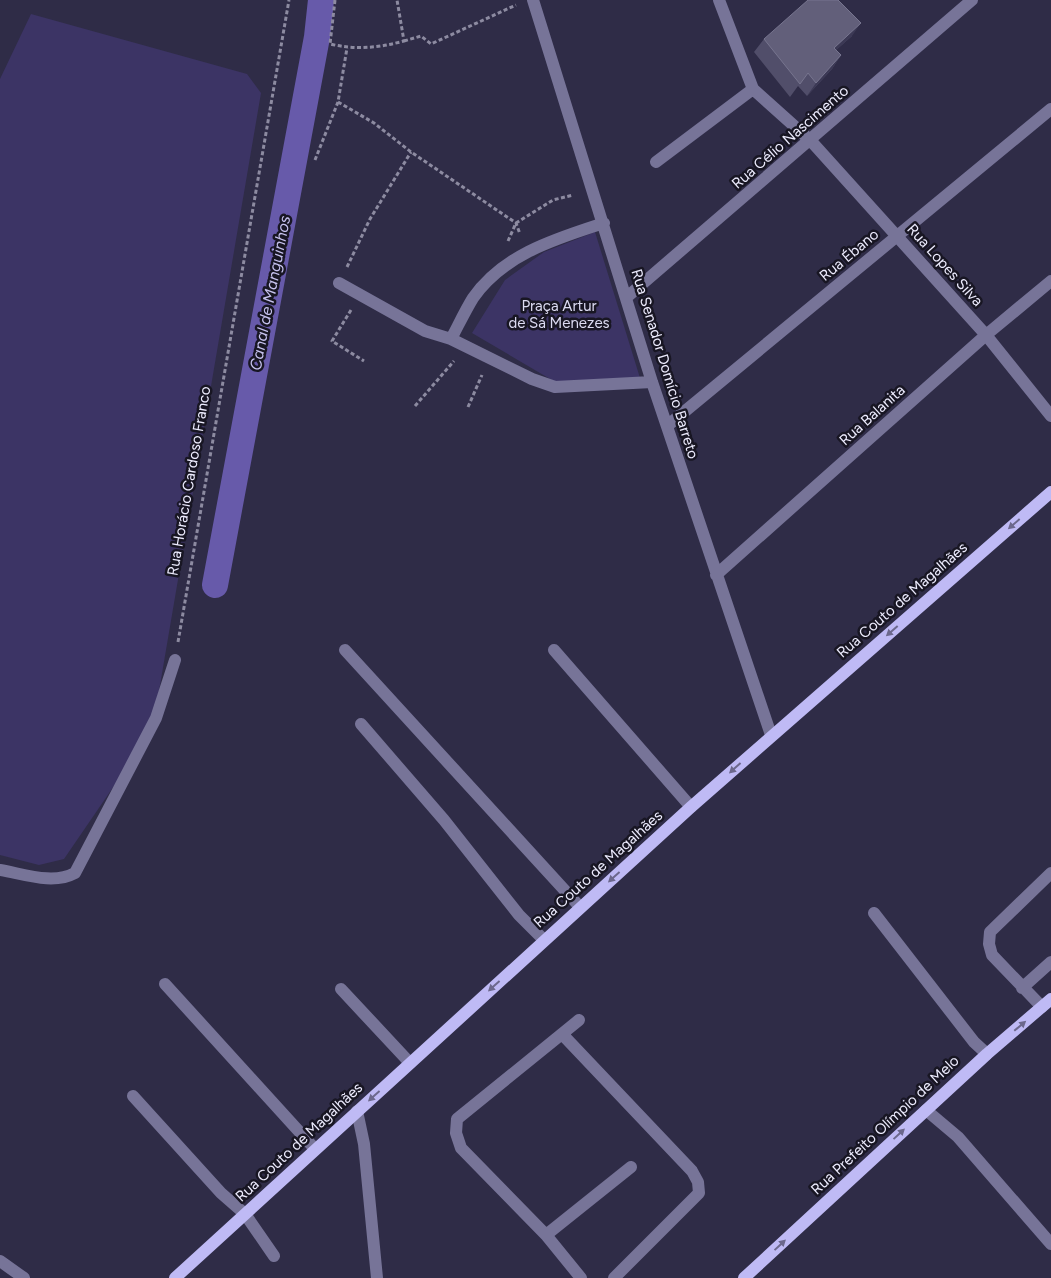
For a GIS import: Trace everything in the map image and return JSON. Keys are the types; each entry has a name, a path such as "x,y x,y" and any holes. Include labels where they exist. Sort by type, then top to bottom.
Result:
{"main road":[{"name":"Rua Couto de Magalhães","path":"175,1278 356,1111 771,735 1051,492"},
{"name":"Rua Prefeito Olímpio de Melo","path":"744,1278 987,1054 1046,1003"}],"street":[{"name":"Rua Senador Domício Barreto","path":"533,0 652,382 771,735"},
{"path":"656,162 753,89 719,0"},
{"name":"Rua Célio Nascimento","path":"627,297 811,141 972,0"},
{"name":"Rua Lopes Silva","path":"753,89 811,141 986,335 1051,416"},
{"name":"Rua Ébano","path":"667,426 1051,109"},
{"path":"451,339 473,298 493,275 527,251 545,242 604,223"},
{"name":"Rua Balanita","path":"716,575 986,335 1051,281"},
{"path":"340,283 425,330 451,339 532,379 555,386 652,382"},
{"path":"345,650 580,908"},
{"path":"554,650 691,807"},
{"path":"0,870 45,878 66,878 75,873 156,718 175,660"},
{"path":"361,724 444,820 520,915 544,940"},
{"path":"1046,1003 1022,988 992,955 988,944 990,932 1051,873"},
{"path":"874,913 974,1042 987,1054"},
{"path":"1022,988 1051,962"},
{"path":"164,984 316,1149"},
{"path":"341,989 410,1063"},
{"path":"579,1020 457,1119 456,1133 461,1148 546,1235 581,1278"},
{"path":"562,1034 692,1171 698,1182 699,1193 614,1278"},
{"path":"133,1096 221,1193 245,1214 274,1256"},
{"path":"926,1110 958,1137 1051,1244"},
{"path":"356,1111 364,1144 377,1278"},
{"path":"546,1235 631,1167"},
{"path":"0,1261 24,1278"}],"path":[{"name":"Rua Horácio Cardoso Franco","path":"175,660 289,0"},
{"path":"335,0 330,44 347,48 377,48 421,36 431,44 519,4"},
{"path":"397,0 404,42"},
{"path":"316,160 338,102 347,48"},
{"path":"338,102 374,123 412,152 516,223 527,251"},
{"path":"340,283 370,220 412,152"},
{"path":"493,275 516,223 553,200 593,190"},
{"path":"360,295 332,341 364,361"},
{"path":"415,406 466,346"},
{"path":"468,407 489,358"}],"green space":[{"path":"31,14 247,74 261,93 159,691 144,742 64,859 39,865 0,855 0,79"},
{"name":"Praça Artur de Sá Menezes","path":"595,232 640,378 557,383 472,333 505,280 544,252"}],"building":[{"path":"808,0 838,0 861,23 834,48 841,55 816,83 808,73 800,84 764,39"}],"waterway":[{"name":"Canal de Manguinhos","path":"215,585 317,37 321,0"}]}
